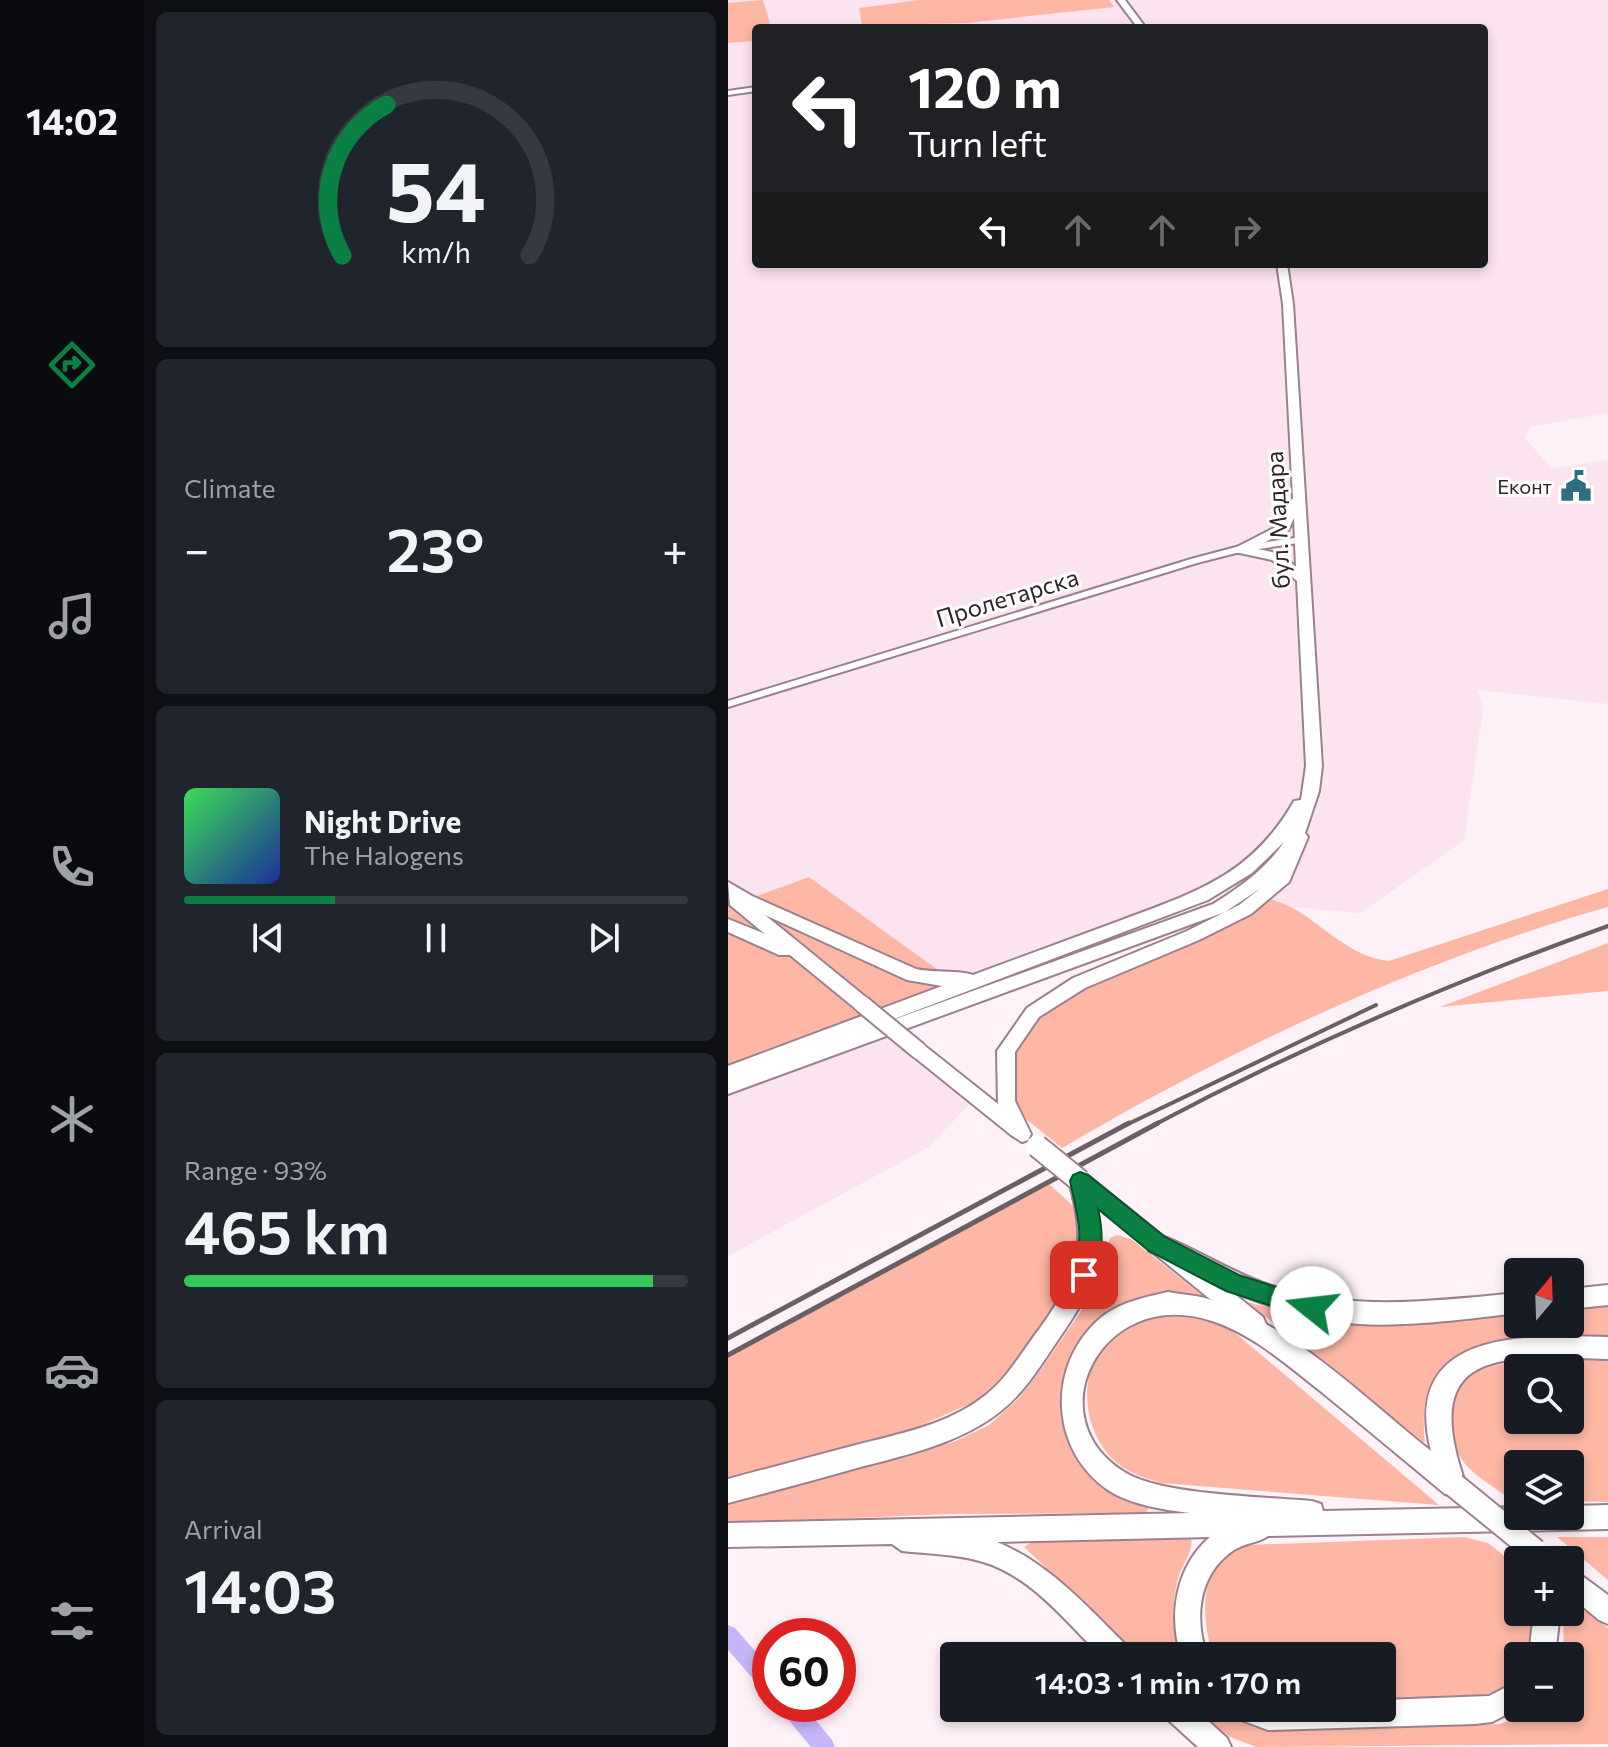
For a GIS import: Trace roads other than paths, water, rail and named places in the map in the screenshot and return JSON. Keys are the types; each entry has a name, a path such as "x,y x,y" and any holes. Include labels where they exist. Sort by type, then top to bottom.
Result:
{"main road":[{"path":"1121,0 1139,24"},
{"name":"бул. Мадара","path":"1283,268 1288,304 1313,774"},
{"path":"1240,549 1283,528 1298,495"},
{"path":"1240,549 1276,557 1303,579"},
{"path":"1029,1140 1006,1103 1004,1069 1008,1048 1028,1014 1056,994 1224,921 1275,886 1294,863 1299,851 1313,774"},
{"path":"728,1074 1202,896 1269,852 1282,837 1313,774"},
{"path":"728,1087 1219,908 1267,877 1301,829"},
{"path":"728,888 746,900 913,975 952,980 993,976"},
{"path":"728,895 1526,1546"},
{"path":"728,925 809,961"},
{"path":"728,1491 942,1433 995,1402 1010,1387 1067,1307 1084,1275 1092,1245 1092,1230 1080,1181"},
{"path":"1157,1244 1234,1283 1312,1308 1390,1314 1504,1304"},
{"path":"1584,1298 1608,1295"},
{"path":"1289,1352 1228,1316 1208,1308 1174,1302 1143,1305 1103,1329 1082,1357 1073,1387 1072,1404 1079,1437 1088,1455 1102,1470 1135,1491 1390,1521"},
{"path":"1454,1485 1442,1448 1438,1413 1448,1381 1461,1366 1474,1357 1511,1348 1608,1348"},
{"path":"728,1535 1608,1517"},
{"path":"1190,1642 1187,1632 1189,1597 1202,1565 1225,1540 1261,1528 1298,1522"},
{"path":"823,1531 973,1547 994,1553 1031,1574 1104,1642"},
{"path":"1584,1591 1608,1611"},
{"path":"1396,1713 1475,1711 1492,1709 1504,1702"},
{"path":"1190,1722 1218,1747"}],"street":[{"path":"728,93 752,90"},
{"name":"Пролетарска","path":"728,704 1240,549 1301,540"}],"waterway":[{"path":"728,1635 752,1662"},
{"path":"803,1722 825,1747"}],"railway":[{"path":"1154,1125 1378,1017 1608,926"},
{"path":"1126,1125 1376,1005"},
{"path":"728,1338 1129,1123"},
{"path":"728,1355 1158,1123"}],"place":[{"name":"Еконт","path":"1576,486"}]}
